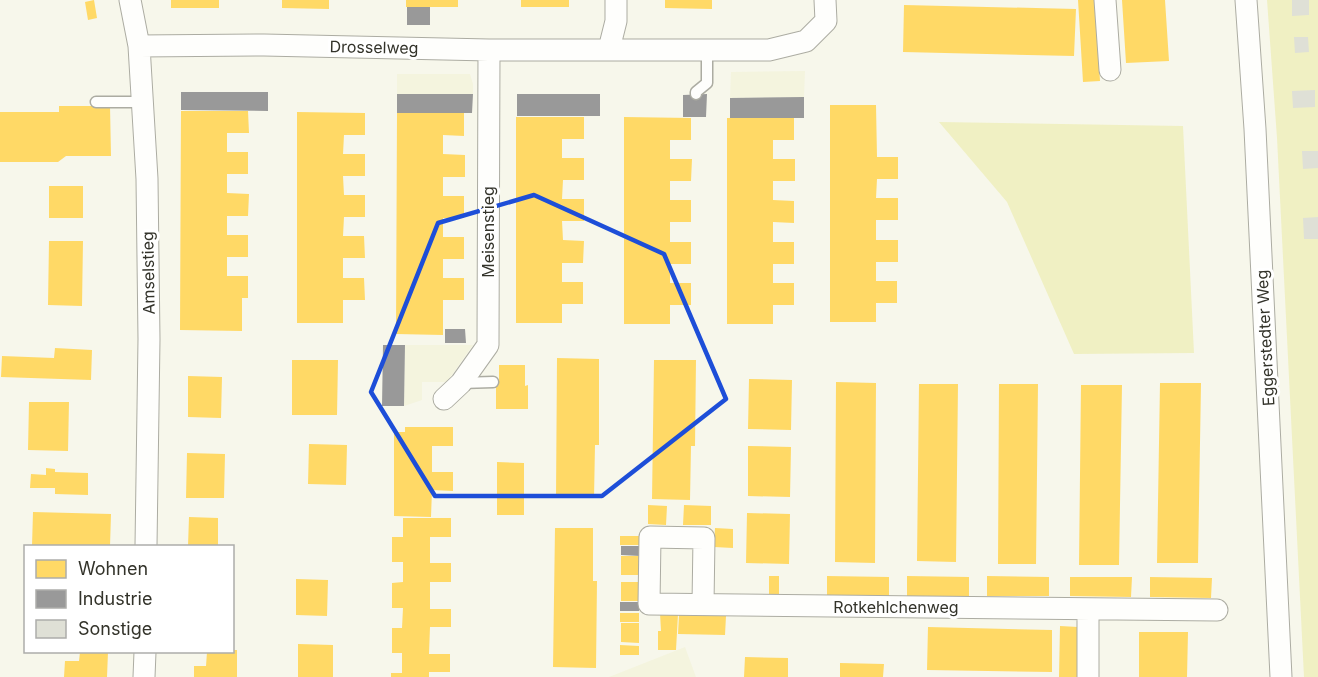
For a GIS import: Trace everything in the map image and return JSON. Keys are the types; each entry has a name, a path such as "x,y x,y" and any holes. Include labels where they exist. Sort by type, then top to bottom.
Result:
{"street":[{"name":"Amselstieg","path":"130,0 139,46 147,179 146,545"},
{"path":"609,49 616,21 616,0"},
{"name":"Drosselweg","path":"139,46 769,50 806,41 826,21 825,0"},
{"path":"1105,0 1110,70"},
{"name":"Eggerstedter Weg","path":"1246,0 1255,129 1281,677"},
{"name":"Meisenstieg","path":"444,399 461,383 488,345 489,50"},
{"name":"Rotkehlchenweg","path":"703,604 1216,610"},
{"path":"1088,609 1088,677"},
{"path":"144,677 145,653"}],"lane":[{"path":"696,94 706,83 707,51"},
{"path":"96,102 142,102"},
{"path":"461,383 493,382"}],"highlighted area":[{"path":"534,195 664,254 726,399 602,496 435,496 371,392 438,223"}],"shaded area":[{"path":"805,71 804,97 730,98 731,72"},
{"path":"397,74 470,74 473,94 397,94"},
{"path":"405,345 473,345 447,382 422,382 422,400 404,406"},
{"path":"685,647 696,677 609,677"}],"green space":[{"path":"1267,0 1318,0 1318,677 1304,677 1277,138"},
{"path":"939,122 1183,126 1194,353 1074,354 1007,202"}],"building: Wohnen":[{"path":"94,0 97,18 88,20 85,2"},
{"path":"171,0 219,0 219,8 171,8"},
{"path":"282,0 329,0 329,9 282,8"},
{"path":"406,0 458,0 458,7 406,7"},
{"path":"521,0 569,0 569,7 521,7"},
{"path":"665,0 712,0 712,9 665,8"},
{"path":"1078,0 1095,0 1100,81 1083,82"},
{"path":"1122,0 1165,0 1169,61 1126,63"},
{"path":"904,5 1076,9 1074,56 903,52"},
{"path":"830,105 876,105 877,157 898,157 898,179 877,179 876,198 898,198 898,220 876,220 876,240 898,240 898,262 876,262 876,281 897,281 897,303 876,303 876,322 830,322"},
{"path":"59,106 110,106 111,156 66,156 58,162 0,162 0,112 59,112"},
{"path":"181,111 248,111 249,133 227,133 227,152 248,152 248,174 227,174 227,193 249,194 248,216 227,216 227,235 248,235 248,257 227,257 227,276 248,276 248,298 242,298 242,331 180,330"},
{"path":"297,112 365,113 365,135 344,135 343,154 365,154 365,176 343,176 344,195 365,195 365,217 344,217 343,236 364,236 365,258 343,258 343,278 364,278 365,300 343,300 343,323 297,323"},
{"path":"397,113 464,113 464,136 443,135 443,154 465,155 465,177 443,177 443,196 464,196 464,218 443,218 443,237 464,237 464,259 443,259 443,278 464,278 464,300 443,300 443,335 396,334"},
{"path":"516,117 584,117 584,139 562,139 562,158 584,158 584,180 563,180 562,199 584,199 584,221 562,221 563,240 584,241 583,263 562,263 562,282 583,282 583,304 562,304 562,323 516,323"},
{"path":"624,117 691,118 691,140 670,140 670,159 692,159 691,181 670,181 670,200 691,200 691,222 670,222 670,242 691,242 691,264 670,264 670,283 691,283 691,305 670,305 670,324 624,324"},
{"path":"794,117 794,140 773,140 773,159 795,159 795,181 773,181 773,200 794,201 794,223 773,222 773,242 794,242 794,264 773,264 773,283 794,283 794,305 773,305 773,324 727,324 727,118"},
{"path":"49,186 83,186 83,218 49,218"},
{"path":"49,241 83,241 82,306 48,305"},
{"path":"55,348 92,350 91,380 1,377 2,356 54,358"},
{"path":"557,358 599,359 599,445 595,445 594,498 556,497"},
{"path":"292,360 338,360 337,415 292,415"},
{"path":"654,360 696,360 695,446 691,446 690,500 652,499"},
{"path":"499,365 525,365 528,409 496,409"},
{"path":"188,376 222,377 221,418 188,417"},
{"path":"749,379 792,380 791,430 748,429"},
{"path":"836,382 876,383 875,563 835,562"},
{"path":"1160,383 1201,383 1198,563 1157,563"},
{"path":"919,384 958,384 956,562 917,561"},
{"path":"999,384 1038,384 1036,564 998,564"},
{"path":"1081,385 1122,385 1119,565 1079,565"},
{"path":"29,402 69,402 68,451 28,450"},
{"path":"405,427 453,427 453,446 432,446 432,472 453,472 453,491 432,490 431,517 394,516 394,432 405,432"},
{"path":"309,444 347,445 346,485 308,484"},
{"path":"748,446 791,447 790,497 748,496"},
{"path":"187,453 225,454 224,498 186,498"},
{"path":"497,462 524,463 524,515 497,515"},
{"path":"46,468 55,469 55,472 88,473 88,495 55,494 55,488 30,488 31,474 46,475"},
{"path":"648,505 667,506 666,525 648,524"},
{"path":"684,505 711,506 711,525 683,525"},
{"path":"33,512 111,514 110,545 32,545"},
{"path":"747,513 790,514 789,564 746,563"},
{"path":"189,517 218,518 218,545 188,545"},
{"path":"403,518 451,518 451,537 430,537 430,563 451,563 451,582 430,582 430,609 451,609 451,627 430,627 429,654 450,654 450,672 429,672 429,677 391,677 391,673 402,673 402,653 392,653 392,628 402,628 403,608 392,608 392,583 403,582 403,562 392,562 392,537 403,537"},
{"path":"555,528 593,528 593,581 597,581 596,668 553,667"},
{"path":"715,528 733,529 733,548 714,547"},
{"path":"620,536 639,536 639,545 620,545"},
{"path":"621,556 640,556 640,575 621,575"},
{"path":"769,576 779,576 779,595 769,595"},
{"path":"827,576 889,577 889,596 827,595"},
{"path":"907,576 969,577 969,596 907,596"},
{"path":"987,576 1049,577 1049,596 987,596"},
{"path":"1070,577 1132,577 1131,597 1070,596"},
{"path":"1150,577 1212,578 1211,598 1150,597"},
{"path":"296,579 328,580 327,616 296,615"},
{"path":"621,582 640,582 640,601 621,601"},
{"path":"620,613 639,613 639,622 620,622"},
{"path":"660,613 678,614 676,650 658,650 658,631 661,631"},
{"path":"679,615 726,616 725,635 678,634"},
{"path":"621,623 639,623 639,643 621,642"},
{"path":"1060,626 1078,627 1078,677 1059,677"},
{"path":"928,627 1052,630 1052,672 927,670"},
{"path":"1139,632 1188,632 1187,677 1139,677"},
{"path":"298,644 333,645 333,677 298,677"},
{"path":"620,645 639,646 639,655 620,655"},
{"path":"234,650 237,650 237,677 194,677 194,666 206,666 207,653 234,653"},
{"path":"80,653 108,653 107,677 64,677 65,661 79,661"},
{"path":"745,657 788,658 788,677 744,677"},
{"path":"840,663 884,664 883,677 840,677"}],"building: Industrie":[{"path":"407,7 430,7 430,25 407,25"},
{"path":"181,92 268,92 268,111 181,110"},
{"path":"397,94 473,94 472,113 397,113"},
{"path":"517,94 600,94 600,116 517,116"},
{"path":"707,94 706,117 683,117 683,95"},
{"path":"804,97 804,118 730,118 730,98"},
{"path":"445,329 465,329 466,343 445,343"},
{"path":"383,345 405,345 404,406 382,406"},
{"path":"621,546 640,546 640,556 621,555"},
{"path":"620,602 639,602 639,611 620,611"}],"building: Sonstige":[{"path":"1292,0 1309,0 1309,15 1292,16"},
{"path":"1294,37 1308,37 1309,52 1295,53"},
{"path":"1315,90 1315,107 1293,108 1292,91"},
{"path":"1302,151 1318,151 1318,168 1303,169"},
{"path":"1318,217 1318,239 1304,239 1303,218"}]}
